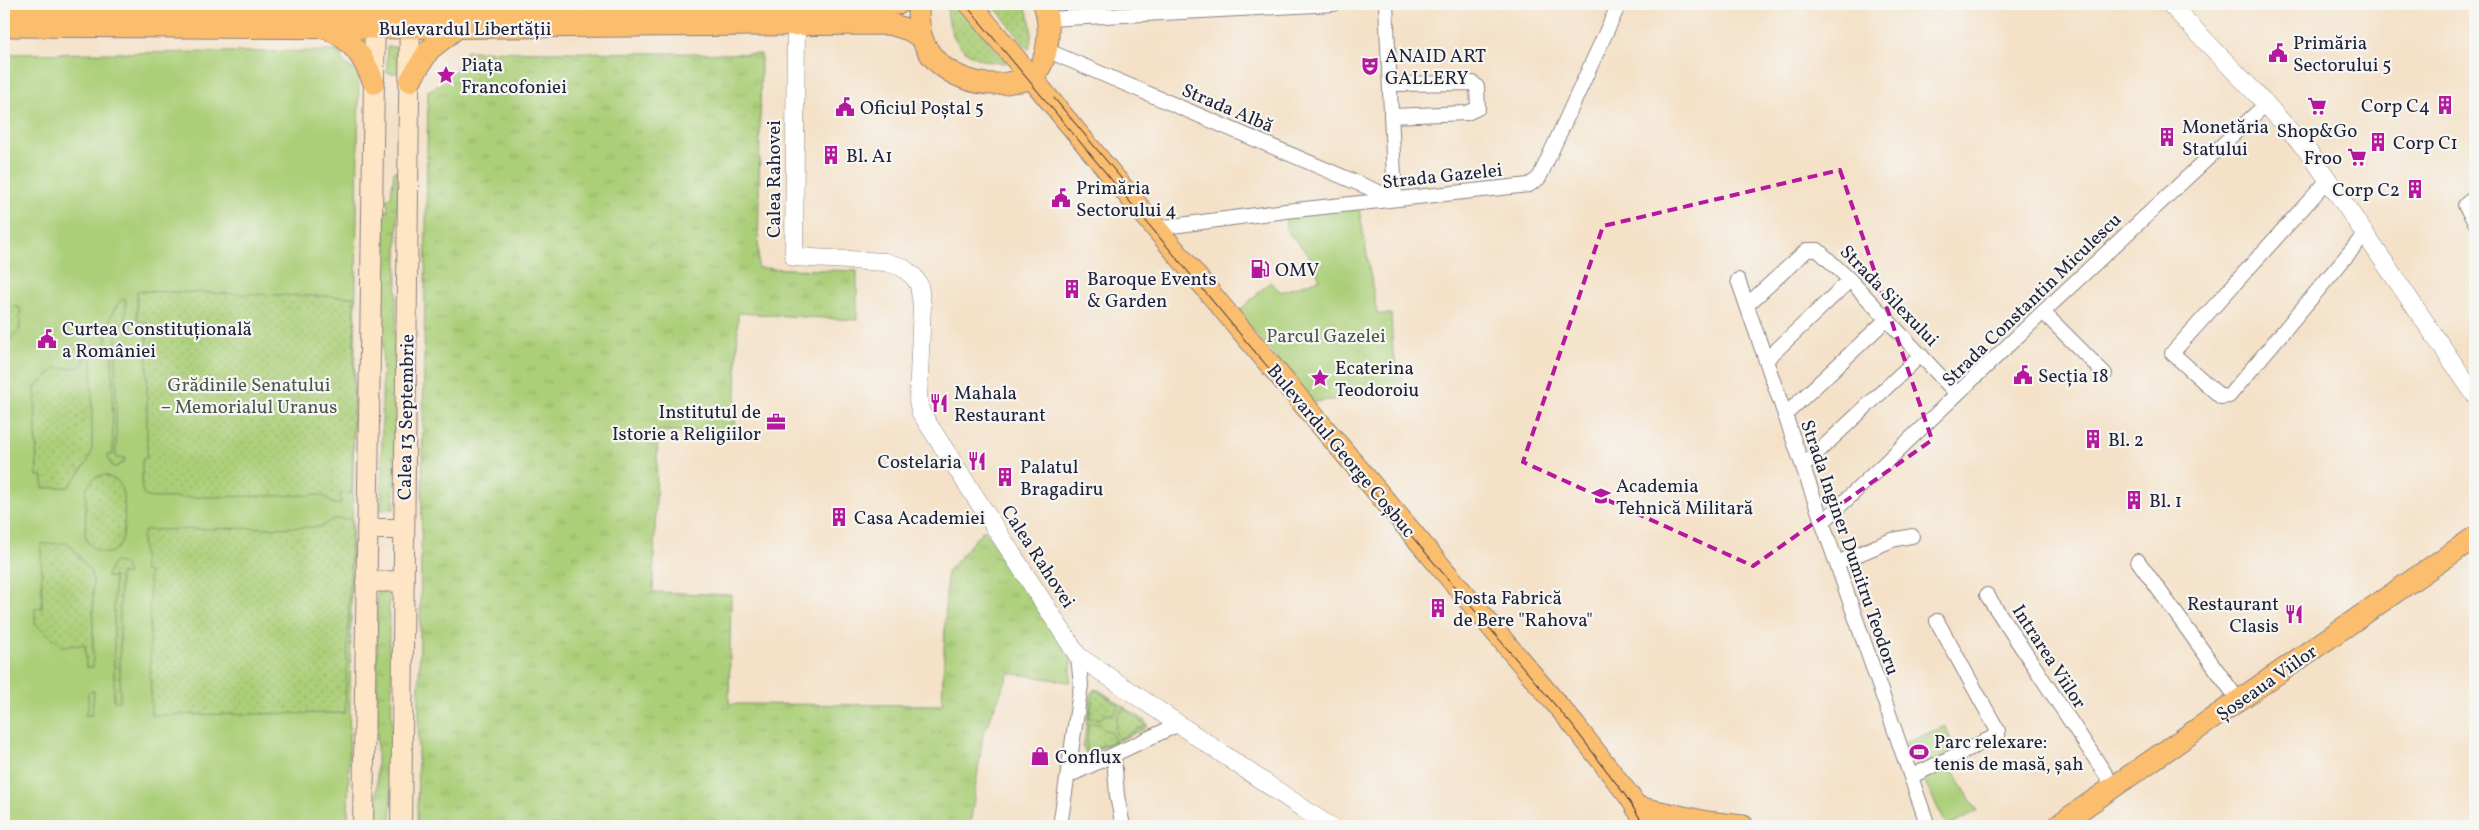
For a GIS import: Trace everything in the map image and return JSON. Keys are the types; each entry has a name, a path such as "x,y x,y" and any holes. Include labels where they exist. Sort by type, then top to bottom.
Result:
{"main road":[{"name":"Bulevardul Libertății","path":"4,26 45,12 410,18 898,4"},
{"path":"918,4 922,38 929,51 946,69 965,79 988,84 1031,78 1042,61 1046,50 1046,11"},
{"name":"Bulevardul George Coșbuc","path":"970,4 1575,726 1637,807 1648,826"},
{"name":"Bulevardul Libertății","path":"4,8 326,28 375,18"},
{"name":"Calea 13 Septembrie","path":"363,826 375,18"},
{"name":"Bulevardul Libertății","path":"410,18 458,28 890,24 909,30 922,38"},
{"name":"Calea 13 Septembrie","path":"401,826 410,18"},
{"path":"326,28 353,44 365,62 374,83"},
{"path":"410,80 429,50 458,28"},
{"path":"367,529 404,529"},
{"name":"Șoseaua Viilor","path":"2055,825 2114,787 2475,537"},
{"path":"366,582 404,581"},
{"path":"1637,807 1700,824 1743,826"}],"street":[{"path":"1046,11 1334,4"},
{"path":"1386,4 1395,200"},
{"name":"Strada Gazelei","path":"1157,228 1529,185 1538,178 1619,4"},
{"path":"2170,4 2266,104 2329,179 2475,395"},
{"name":"Calea Rahovei","path":"796,26 794,257 885,262 902,267 914,277 921,295 918,401 921,413 1078,656 1329,826"},
{"name":"Strada Albă","path":"1046,50 1395,200"},
{"path":"1390,84 1473,83 1477,87 1478,108 1467,113 1391,116"},
{"name":"Strada Constantin Miculescu","path":"1823,522 2043,312 2266,104"},
{"path":"2329,179 2172,353 2221,397 2229,396 2365,234"},
{"path":"2475,198 2465,205 2475,222"},
{"name":"Strada Silexului","path":"1747,305 1806,250 1812,248 1822,252 1957,394"},
{"name":"Strada Inginer Dumitru Teodoru","path":"1738,280 1928,826"},
{"path":"1766,360 1850,280"},
{"path":"2043,312 2105,374"},
{"path":"1786,415 1887,319"},
{"path":"1803,466 1921,355"},
{"path":"1837,562 1892,540 1912,536"},
{"path":"2138,561 2239,701"},
{"name":"Intrarea Viilor","path":"1987,595 2114,787"},
{"path":"1912,776 1998,735 1998,731 1937,621"},
{"path":"1060,826 1081,685 1078,656"},
{"path":"1068,776 1179,724"},
{"path":"1114,755 1117,796 1123,826"}],"highlighted area":[{"path":"1840,170 1932,440 1753,566 1523,462 1603,226"}],"green space":[{"path":"947,4 957,4 1007,63 981,59 971,55 962,48 951,30"},
{"path":"992,4 1023,4 1031,26 1029,50"},
{"path":"389,46 397,48 398,73 387,73 387,48"},
{"path":"338,51 344,63 359,73 348,826 4,826 4,54"},
{"path":"466,51 761,54 758,268 857,271 857,320 738,313 735,433 658,431 653,592 731,595 729,704 942,705 947,572 984,529 1072,659 1070,682 1009,673 983,735 970,826 417,826 428,91 451,75 460,64"},
{"path":"394,171 398,171 394,509 381,510 384,211 388,211 387,198 391,197"},
{"name":"Parcul Gazelei","path":"1358,203 1377,314 1391,314 1393,354 1406,391 1313,402 1238,312 1270,282 1281,292 1320,279 1309,255 1286,230 1286,211"},
{"name":"Grădinile Senatului – Memorialul Uranus","path":"137,291 355,297 352,493 340,494 341,504 333,504 325,497 319,495 153,498 145,496 142,490 142,459 147,458 147,322 137,321"},
{"path":"122,299 126,299 125,323 116,323 116,458 125,458 124,462 116,467 112,466 107,455 113,455 112,353 105,352 111,317 117,304"},
{"path":"4,307 20,307 20,330 4,345"},
{"path":"92,344 92,451 87,463 69,487 43,488 43,476 37,476 35,387 56,368 79,368 80,365 84,365 84,345"},
{"path":"105,475 118,481 121,486 124,503 122,540 119,546 109,553 99,552 94,549 85,534 86,488 95,477"},
{"path":"333,519 352,519 345,713 151,715 149,572 144,571 142,537 145,530 321,527"},
{"path":"69,543 90,571 93,580 93,667 86,667 85,645 62,646 35,623 35,608 42,608 41,544"},
{"path":"114,562 124,564 128,574 120,574 120,701 114,701 114,577 106,577"},
{"path":"377,587 389,587 389,649 392,657 391,826 377,826"},
{"path":"1094,689 1099,690 1145,721 1148,725 1145,729 1087,754 1083,749 1091,692"},
{"path":"1095,690 1119,705 1113,715 1106,714 1100,719 1089,718"},
{"path":"94,691 92,715 85,715 88,709 88,694"},
{"path":"1123,708 1146,725 1119,739 1114,729 1117,723 1116,718"},
{"path":"1089,723 1100,724 1104,730 1110,731 1115,741 1086,752"},
{"path":"1945,726 1956,752 1917,769 1905,743"},
{"path":"1950,766 1977,811 1947,826 1923,779"}],"tram line":[{"path":"965,4 1250,346 1572,725 1625,795 1645,826"},
{"path":"1054,98 1125,183"}],"place":[{"name":"Primăria Sectorului 5","path":"2278,53"},
{"name":"ANAID ART GALLERY","path":"1370,66"},
{"name":"Piața Francofoniei","path":"446,75"},
{"name":"Corp C4","path":"2445,105"},
{"name":"Shop&Go","path":"2317,106"},
{"name":"Oficiul Poștal 5","path":"845,107"},
{"name":"Monetăria Statului","path":"2167,137"},
{"name":"Corp C1","path":"2378,142"},
{"name":"Bl. A1","path":"831,155"},
{"name":"Froo","path":"2357,157"},
{"name":"Corp C2","path":"2415,189"},
{"name":"Primăria Sectorului 4","path":"1061,198"},
{"name":"OMV","path":"1260,269"},
{"name":"Baroque Events & Garden","path":"1072,289"},
{"name":"Curtea Constituțională a României","path":"47,339"},
{"name":"Secția 18","path":"2023,375"},
{"name":"Ecaterina Teodoroiu","path":"1320,378"},
{"name":"Mahala Restaurant","path":"939,403"},
{"name":"Institutul de Istorie a Religiilor","path":"776,422"},
{"name":"Bl. 2","path":"2093,439"},
{"name":"Costelaria","path":"977,461"},
{"name":"Palatul Bragadiru","path":"1005,477"},
{"name":"Academia Tehnică Militară","path":"1601,496"},
{"name":"Bl. 1","path":"2134,500"},
{"name":"Casa Academiei","path":"839,517"},
{"name":"Fosta Fabrică de Bere \"Rahova\"","path":"1438,608"},
{"name":"Restaurant Clasis","path":"2294,614"},
{"name":"Parc relexare: tenis de masă, șah","path":"1919,752"},
{"name":"Conflux","path":"1040,756"}]}
